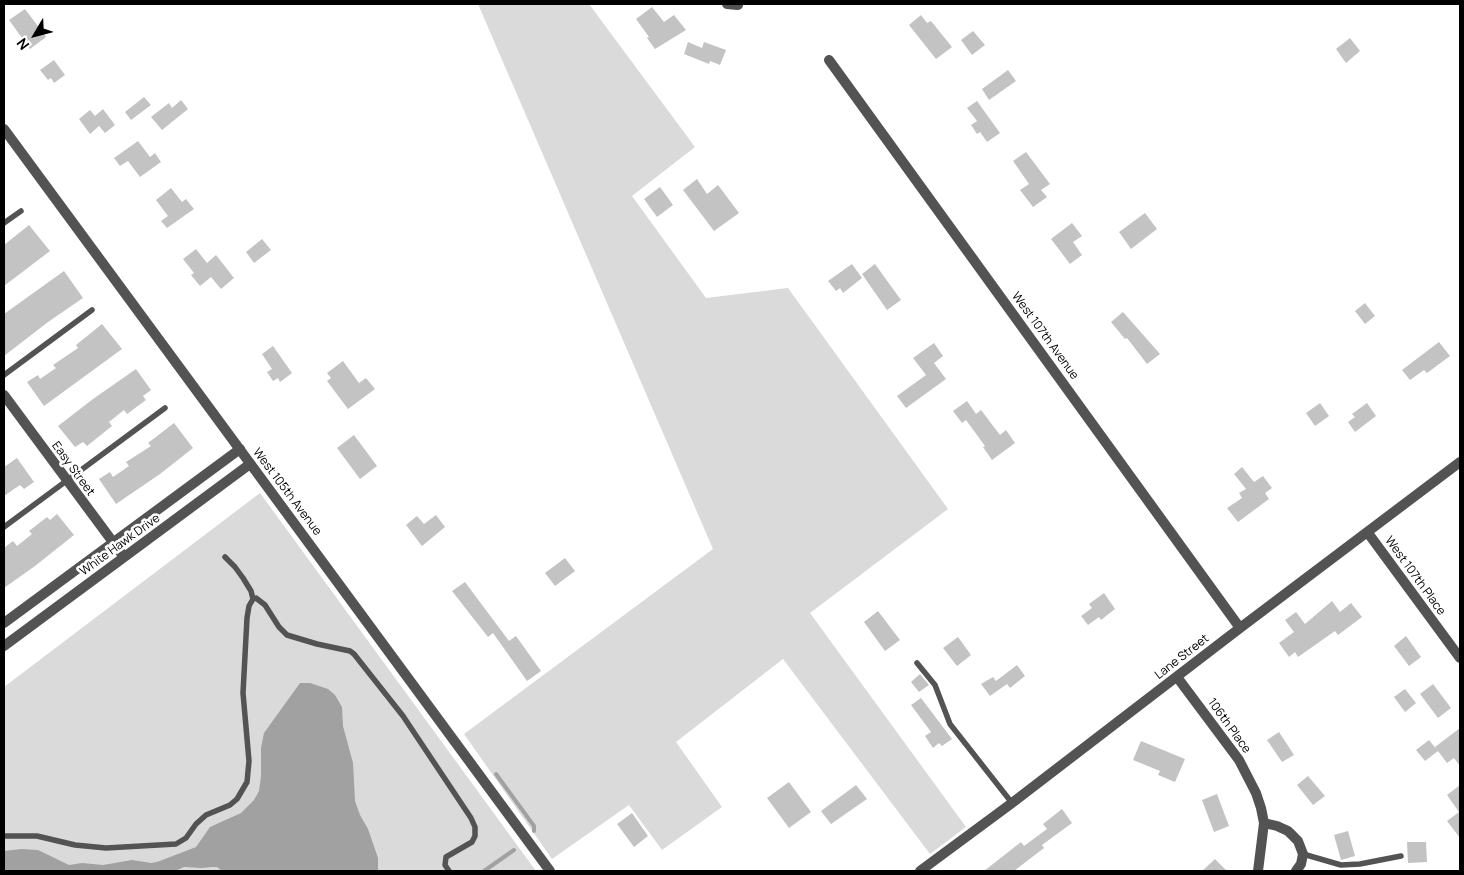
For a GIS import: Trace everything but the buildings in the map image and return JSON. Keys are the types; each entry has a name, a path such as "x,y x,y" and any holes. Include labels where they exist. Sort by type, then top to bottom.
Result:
{"street":[{"name":"West 107th Avenue","path":"829,60 1240,628"},
{"name":"West 105th Avenue","path":"4,129 550,871"},
{"name":"Easy Street","path":"4,395 124,557"},
{"name":"White Hawk Drive","path":"4,623 240,449"},
{"name":"Lane Street","path":"920,871 1460,462"},
{"name":"White Hawk Drive","path":"4,646 250,464"},
{"name":"West 107th Place","path":"1368,533 1460,658"},
{"name":"106th Place","path":"1177,677 1239,760 1256,793 1264,823"},
{"path":"1258,871 1264,823 1288,831 1298,841 1304,854 1301,864 1296,871"}],"lane":[{"path":"4,223 21,211"},
{"path":"4,375 92,310"},
{"path":"4,527 165,408"},
{"path":"4,836 37,836 97,848 176,844 186,838 196,824 206,815 230,805 237,799 247,782 249,761 243,693 247,618 249,606 253,599 251,591 243,578 224,557"},
{"path":"253,599 256,598 265,605 279,627 287,635 350,651 354,654 403,716 471,818 475,827 475,836 472,842 446,857 444,861 448,871"},
{"path":"917,663 935,685 950,724 1012,803"},
{"path":"1304,854 1341,864 1360,864 1401,856"}],"shaded area":[{"path":"478,4 589,4 695,147 632,196 706,298 788,288 948,509 810,613 966,827 930,854 783,659 676,742 722,807 662,850 629,805 552,859 464,734 713,549"},
{"path":"260,493 536,871 4,871 4,687"},
{"path":"300,683 310,683 328,689 335,695 342,707 343,726 353,763 355,801 368,829 378,858 378,871 222,871 217,867 184,867 175,871 4,871 4,851 38,850 69,865 82,863 103,865 132,860 157,862 196,847 210,827 241,813 254,800 259,791 261,748 264,733"}],"waterway":[{"path":"496,774 534,826 534,831"},
{"path":"484,871 514,850"}]}
